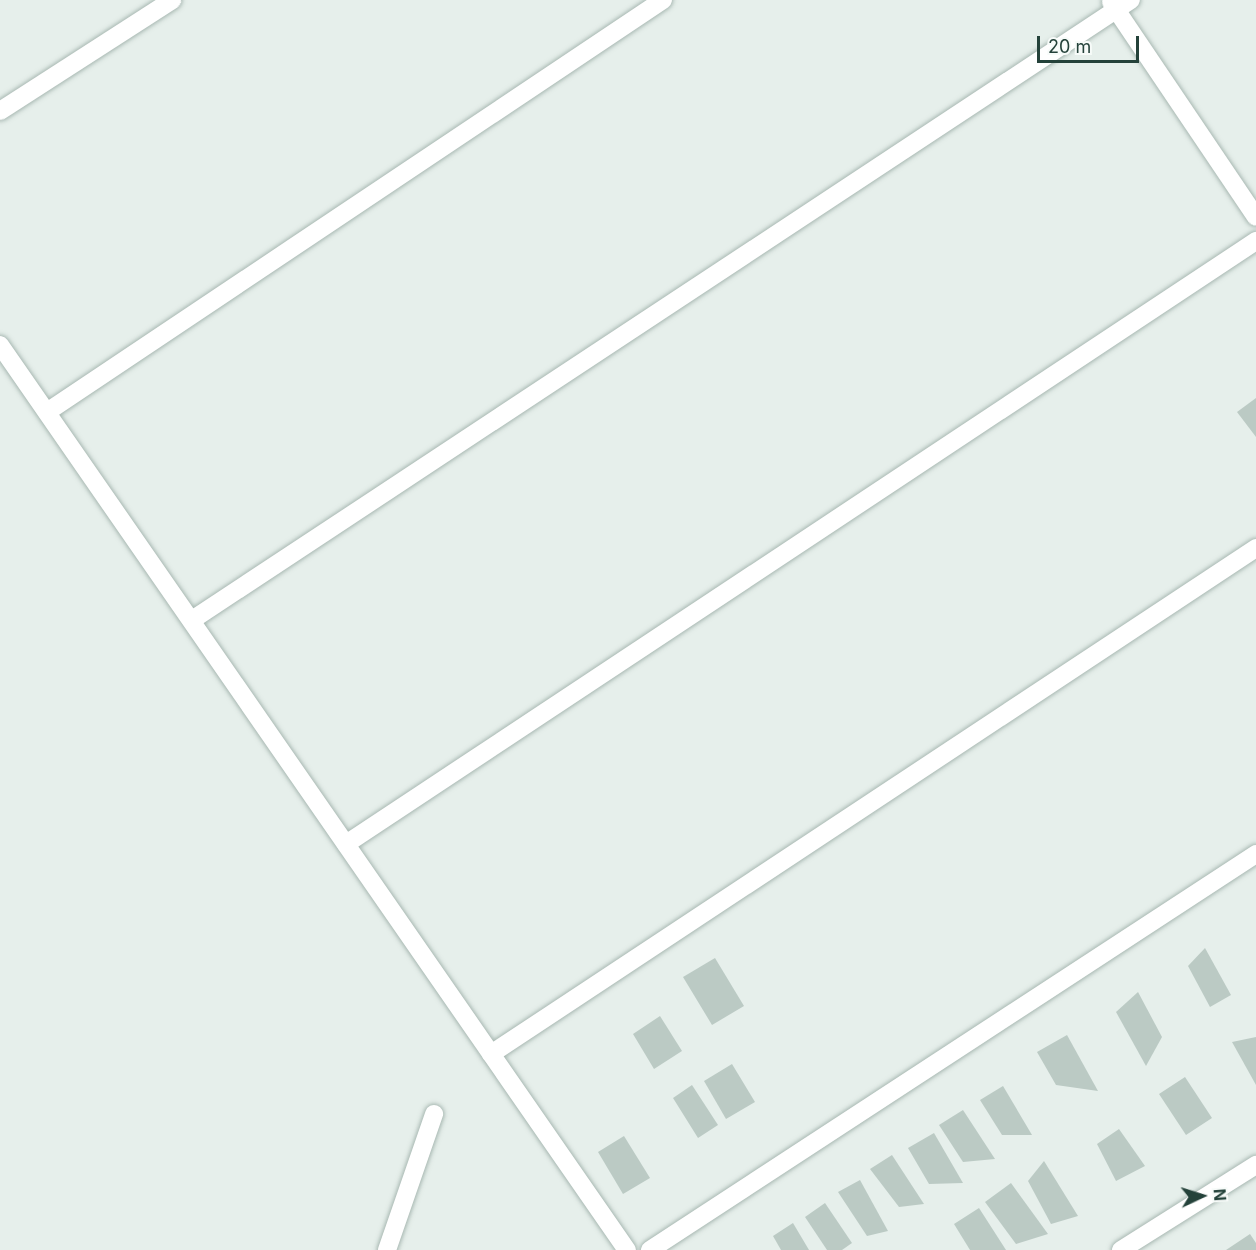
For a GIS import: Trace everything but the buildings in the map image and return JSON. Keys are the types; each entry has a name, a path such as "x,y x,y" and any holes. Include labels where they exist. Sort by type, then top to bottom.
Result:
{"street":[{"path":"0,111 172,0"},
{"path":"47,412 663,0"},
{"path":"192,620 1119,3 1256,217"},
{"path":"346,844 1256,241"},
{"path":"0,345 627,1250"},
{"path":"491,1054 1256,548"},
{"path":"650,1250 1256,854"},
{"path":"387,1250 434,1114"},
{"path":"1121,1250 1256,1165"}]}
